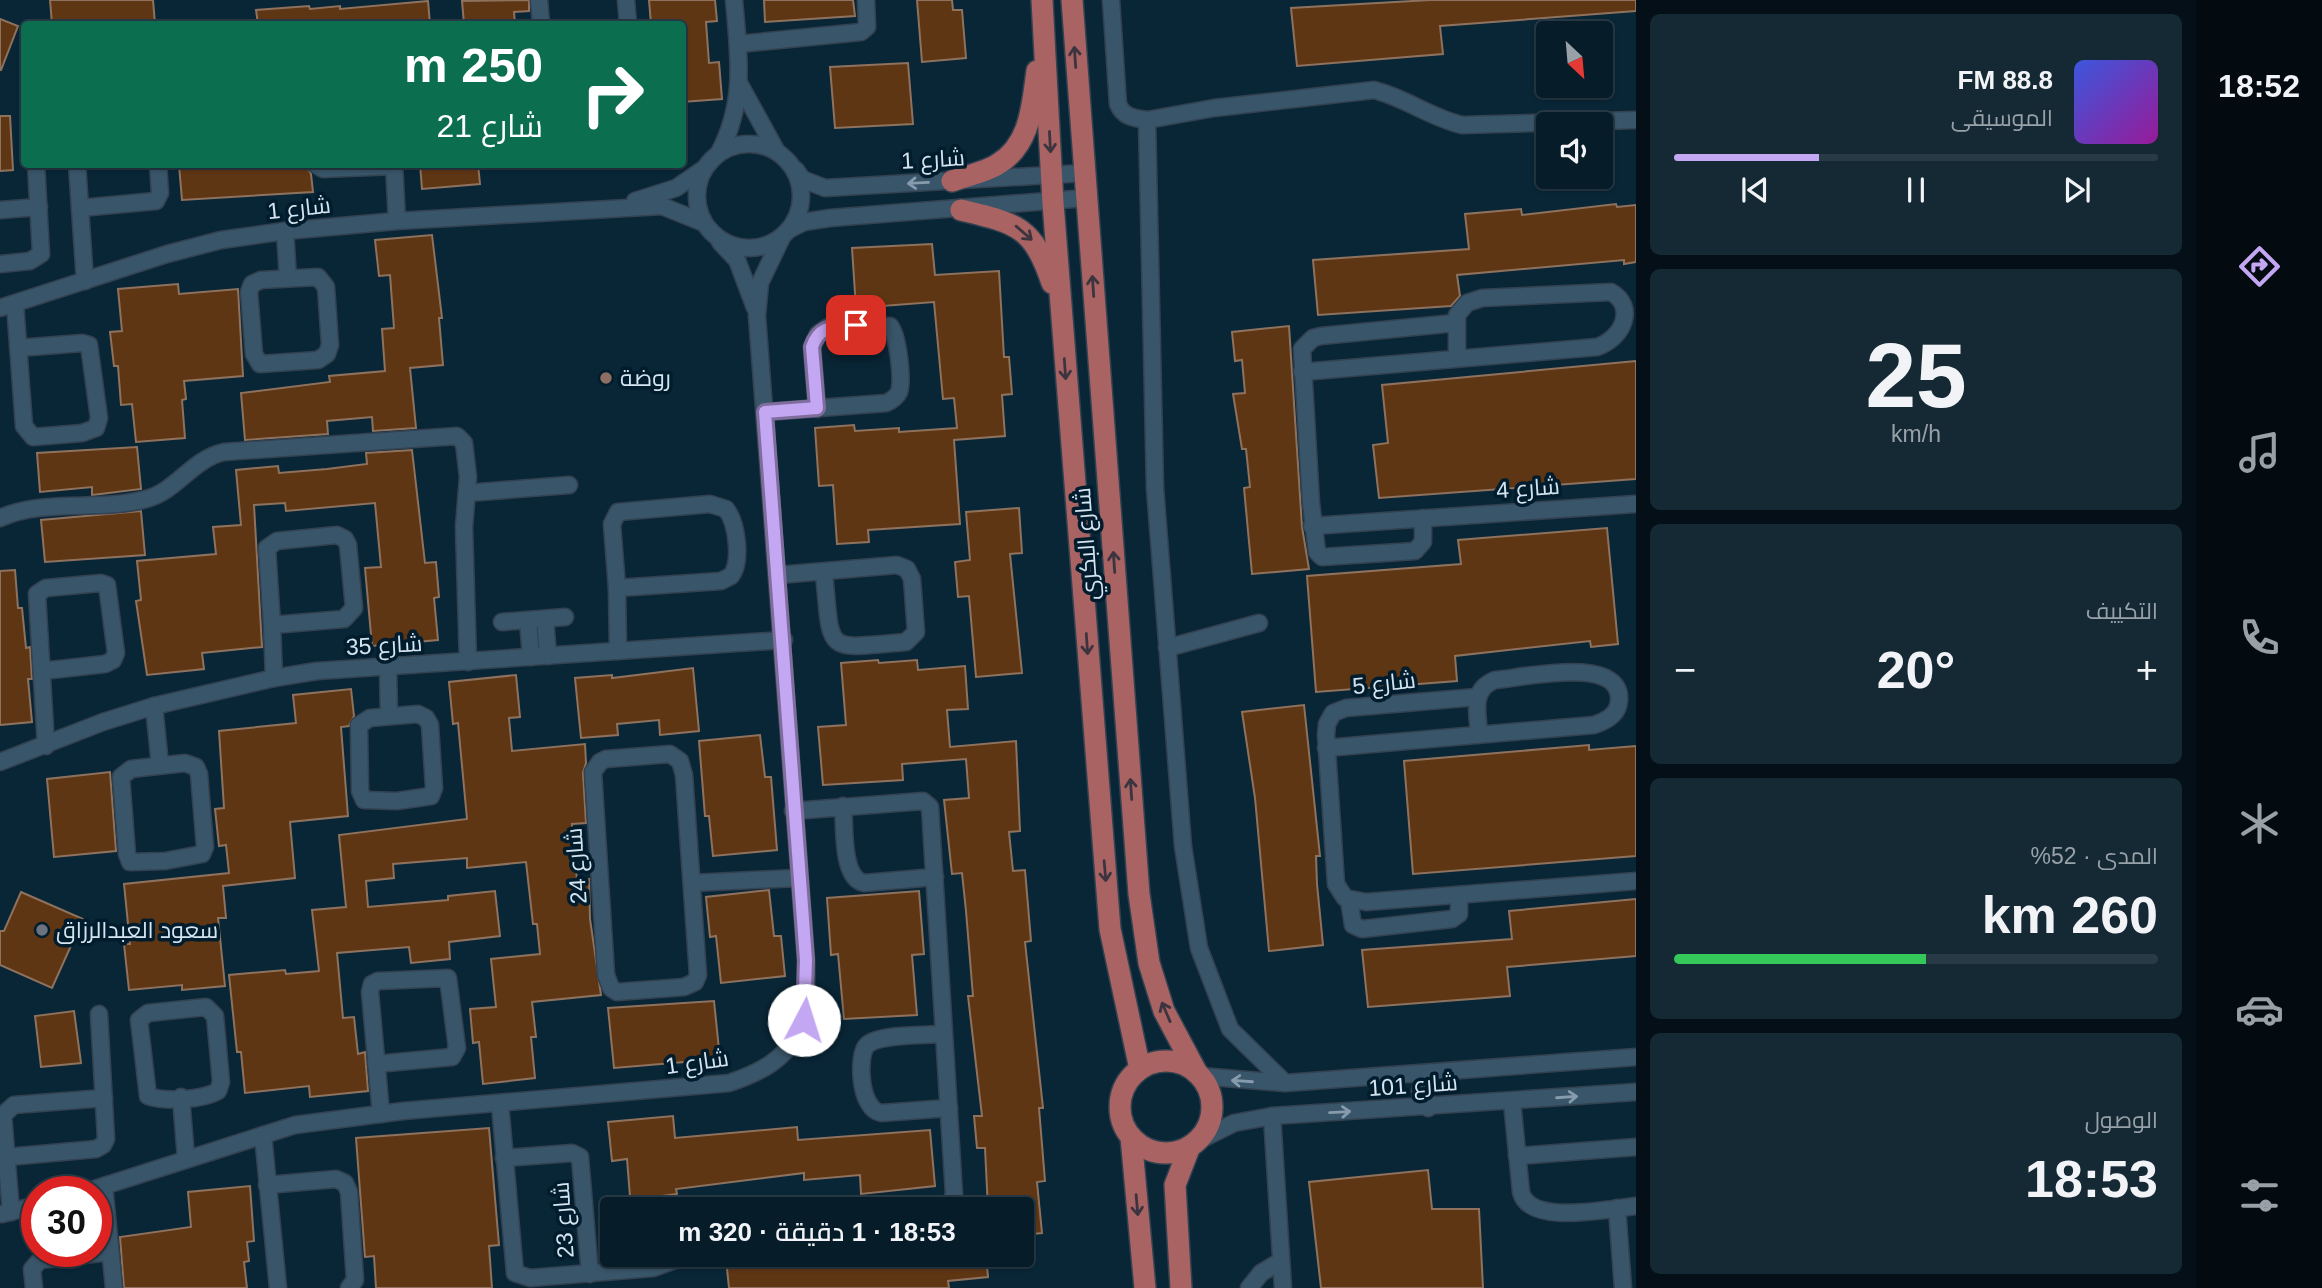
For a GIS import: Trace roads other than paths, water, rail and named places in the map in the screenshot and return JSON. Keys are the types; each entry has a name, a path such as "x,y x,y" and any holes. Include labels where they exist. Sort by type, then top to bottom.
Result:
{"main road":[{"name":"شارع البكري","path":"1072,0 1139,894 1149,963 1164,1011 1198,1074"},
{"name":"شارع البكري","path":"1043,10 1053,203 1110,929 1140,1069"},
{"path":"952,181 998,165 1019,145 1030,119 1043,10"},
{"path":"961,210 1011,222 1032,240 1045,261 1061,309"},
{"path":"1145,1288 1131,1137 1121,1116 1120,1101 1125,1086 1140,1069 1171,1061 1198,1074 1208,1088 1212,1107 1209,1125 1194,1143 1175,1185 1181,1288"},
{"path":"1131,1137 1148,1150 1159,1153 1170,1153 1194,1143"}],"street":[{"path":"538,0 541,21"},
{"path":"626,0 628,21"},
{"path":"734,0 739,102 733,127 719,153 705,168 697,195 704,223 716,237 732,245 749,248 767,245 804,222 830,218 1053,203 1086,198"},
{"path":"738,44 861,32 867,27 866,0"},
{"path":"1111,0 1118,104 1120,111 1131,118 1147,120 1214,108 1374,90 1391,94 1434,118 1462,125 1636,120"},
{"path":"737,80 777,152 792,166 799,181 802,198 798,214 786,233"},
{"path":"1147,120 1155,488 1183,846 1199,947 1230,1029 1285,1083"},
{"path":"719,153 748,144 777,152"},
{"name":"شارع 1","path":"792,166 802,179 825,188 1084,173"},
{"path":"0,264 40,258 36,168"},
{"path":"77,168 85,281"},
{"path":"80,208 156,201 160,193 158,168"},
{"path":"322,168 342,168"},
{"path":"394,168 397,220"},
{"name":"شارع 1","path":"612,208 676,188 705,168"},
{"name":"شارع 1","path":"8,306 221,240 285,231 397,220 662,206 704,223"},
{"path":"0,210 39,207"},
{"path":"285,231 288,278"},
{"name":"شارع 1","path":"112,1183 295,1125 381,1114 729,1083 752,1076 775,1061 793,1042 804,1020 806,960 757,316 761,284 786,233"},
{"name":"شارع 1","path":"716,237 737,260 757,316"},
{"path":"318,277 324,283 330,350 318,360 260,364 254,354 250,287 261,280 288,278 318,277"},
{"path":"1302,372 1597,347 1622,334 1632,314 1620,295 1590,291 1482,298 1462,308 1455,323 1457,358"},
{"path":"8,306 18,348 27,433 33,437 82,433 96,428 99,418 89,345 82,343 18,348"},
{"path":"1423,518 1423,542 1420,548 1408,552 1322,556 1317,552 1312,526 1302,349 1313,338 1321,336 1455,323"},
{"path":"765,412 886,403 895,398 900,387 897,341 890,326 828,327 818,334 812,347 817,408"},
{"path":"0,519 30,510 145,499 166,490 202,459 224,452 452,435 464,443 468,662"},
{"path":"467,493 569,485"},
{"path":"617,587 726,580 736,566 731,516 726,509 710,504 618,512 612,524 618,651"},
{"name":"شارع 4","path":"1312,526 1636,504"},
{"path":"272,625 344,619 351,614 354,608 345,538 337,536 271,544 265,554 274,678"},
{"path":"778,575 897,565 907,569 912,579 916,632 912,638 905,642 848,647 837,644 830,634 824,573"},
{"path":"42,671 105,664 113,660 116,653 107,585 101,583 46,588 39,591 36,598 46,746"},
{"path":"502,622 565,617"},
{"path":"545,619 548,656"},
{"path":"528,620 531,657"},
{"path":"1167,648 1259,623"},
{"name":"شارع 35","path":"0,762 103,722 154,706 274,678 317,671 783,640"},
{"path":"388,668 389,716"},
{"name":"شارع 5","path":"1326,748 1594,725 1614,715 1628,697 1611,679 1583,671 1495,680 1483,685 1477,697 1333,713 1326,723 1326,748 1336,884 1349,900 1353,925 1362,929 1456,918 1460,909 1459,895"},
{"path":"1477,697 1479,735"},
{"path":"154,706 160,765"},
{"path":"418,714 428,722 434,788 427,799 372,803 362,796 359,725 370,718 389,716 418,714"},
{"name":"شارع 24","path":"670,754 680,761 684,775 692,883 698,969 695,982 684,987 622,992 611,988 606,975 592,782 593,772 600,762 670,754"},
{"path":"185,763 198,770 205,847 202,854 195,857 134,863 127,854 121,776 131,769 160,765 185,763"},
{"path":"793,811 927,803 931,813 953,1197"},
{"path":"843,806 849,871 855,880 864,883 935,877"},
{"path":"692,883 798,878"},
{"path":"1349,900 1366,902 1636,881"},
{"path":"376,1064 452,1057 457,1048 448,978 391,980 372,984 376,1064 381,1114"},
{"path":"210,1009 215,1016 220,1086 209,1095 181,1097 157,1099 146,1094 139,1020 148,1013 210,1009"},
{"path":"7,1157 103,1146 106,1139 99,1014"},
{"path":"943,1034 880,1039 867,1045 862,1055 864,1101 871,1110 881,1113 949,1108"},
{"name":"شارع 101","path":"1198,1074 1285,1083 1636,1057"},
{"path":"1427,1073 1418,1088 1419,1096 1428,1108"},
{"name":"شارع 101","path":"1194,1143 1234,1123 1272,1116 1428,1108 1636,1092"},
{"path":"181,1097 186,1158"},
{"path":"5,1213 7,1157 3,1115 6,1109 14,1105 104,1098"},
{"path":"1512,1101 1523,1201 1530,1207 1550,1213 1636,1206"},
{"name":"شارع 23","path":"500,1104 514,1273 530,1278 656,1267"},
{"path":"1272,1116 1283,1288"},
{"path":"263,1135 278,1288"},
{"path":"1517,1156 1636,1147"},
{"name":"شارع 23","path":"504,1158 572,1153 580,1157 590,1274"},
{"path":"267,1185 336,1179 345,1183 349,1192 355,1280 349,1288"},
{"path":"1617,1208 1623,1288"},
{"path":"1249,1288 1261,1273 1281,1261"},
{"path":"34,1267 34,1288"},
{"path":"112,1267 114,1288"}],"place":[{"name":"روضة","path":"606,378"},
{"name":"سعود العبدالرزاق","path":"42,930"}]}
